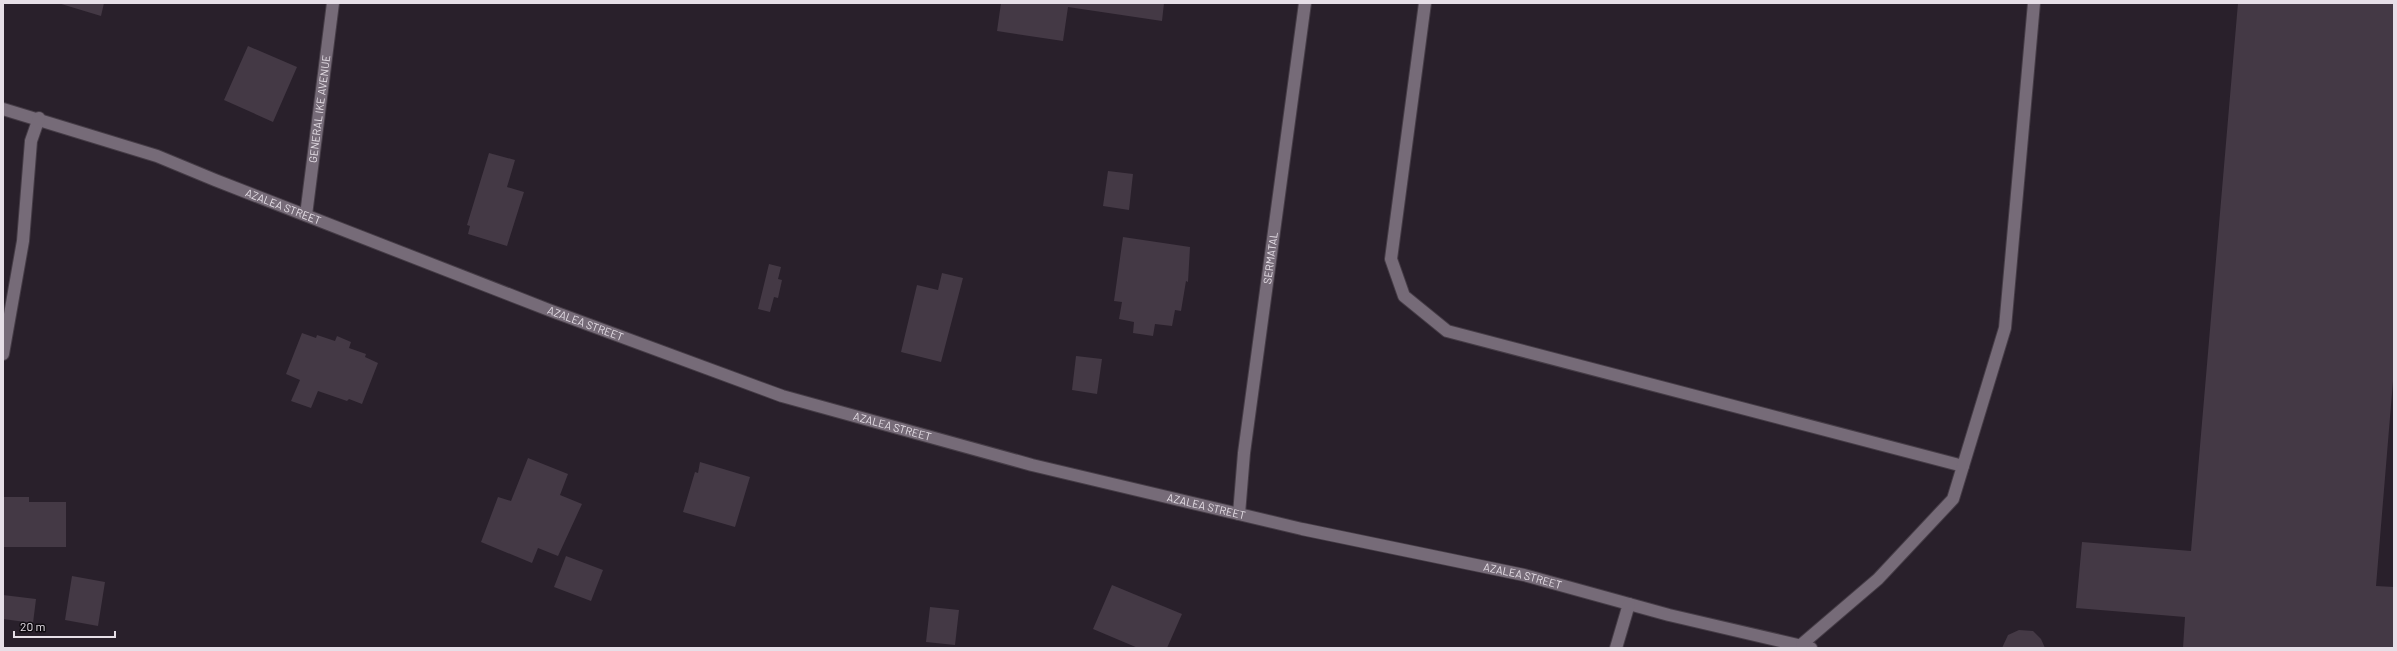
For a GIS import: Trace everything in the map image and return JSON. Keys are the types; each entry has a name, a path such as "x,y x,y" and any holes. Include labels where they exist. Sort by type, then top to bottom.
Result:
{"street":[{"name":"GENERAL IKE AVENUE","path":"306,215 333,3"},
{"name":"SERMATAL","path":"1238,514 1244,453 1305,3"},
{"path":"1425,3 1391,259 1404,296 1447,331 1963,466"},
{"path":"1807,646 1878,580 1953,499 2005,328 2034,3"},
{"name":"AZALEA STREET","path":"3,109 39,118 157,156 549,310 782,396 1032,465 1238,514 1524,575 1629,604 1807,646"},
{"path":"3,354 23,242 31,141 39,118"},
{"path":"1616,648 1629,604"}],"building":[{"path":"58,3 104,3 101,16"},
{"path":"1001,3 1164,3 1162,21 1068,7 1063,41 997,31"},
{"path":"2238,3 2394,3 2394,369 2376,586 2394,587 2394,648 2183,648 2185,617 2076,608 2082,542 2191,551"},
{"path":"248,46 297,67 273,122 224,100"},
{"path":"489,153 515,160 507,187 524,192 507,246 468,234 470,226 467,225"},
{"path":"1108,171 1133,174 1129,210 1103,206"},
{"path":"1123,237 1190,247 1188,282 1186,281 1181,311 1175,310 1172,326 1155,324 1153,336 1133,333 1134,322 1119,319 1122,302 1114,301"},
{"path":"769,264 781,267 778,279 782,280 778,298 774,297 770,312 758,309"},
{"path":"942,273 963,278 941,362 901,352 917,285 938,290"},
{"path":"302,333 316,338 317,335 335,341 337,336 351,342 349,348 366,354 365,357 378,363 362,404 349,399 347,401 318,391 311,408 291,401 300,380 286,374"},
{"path":"1076,356 1102,359 1097,394 1072,390"},
{"path":"528,458 568,474 560,495 582,504 558,556 538,548 532,563 481,542 498,497 511,501"},
{"path":"700,462 750,477 735,527 683,512 695,472 698,473"},
{"path":"3,497 29,497 29,502 66,502 66,547 3,547"},
{"path":"566,556 603,570 591,601 554,587"},
{"path":"72,576 105,582 98,626 65,620"},
{"path":"1112,585 1182,614 1167,648 1138,648 1093,629"},
{"path":"3,595 36,599 33,623 3,619"},
{"path":"930,607 959,610 955,645 926,642"},
{"path":"2019,630 2033,631 2041,639 2045,648 2002,648 2008,635"}]}
